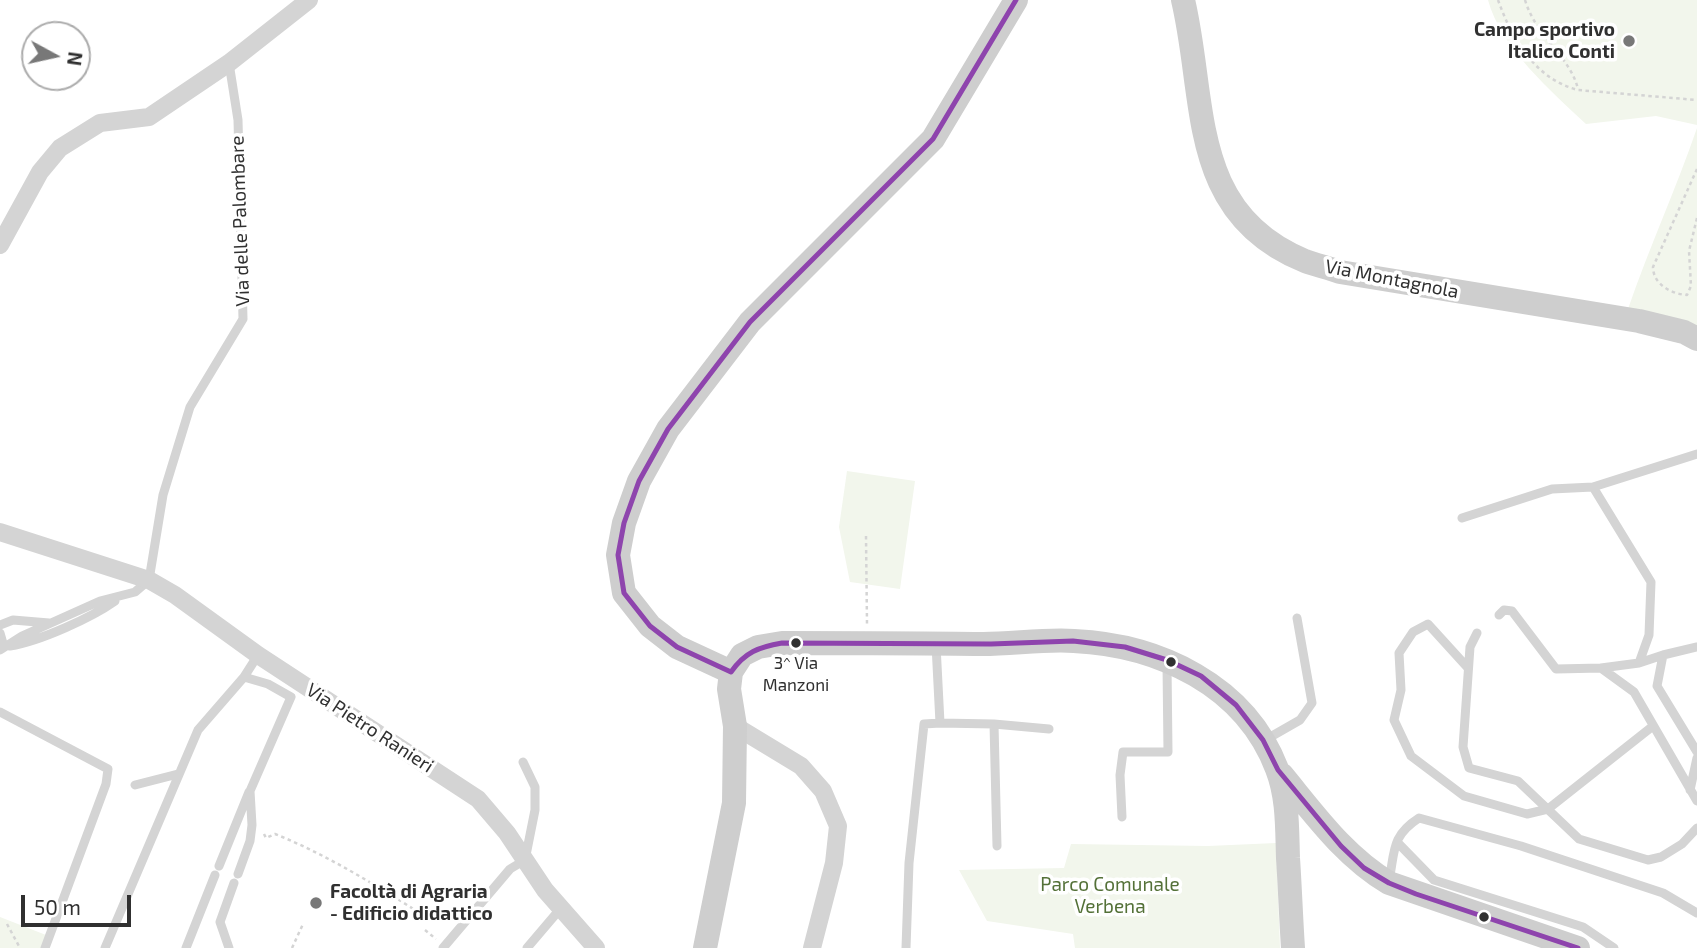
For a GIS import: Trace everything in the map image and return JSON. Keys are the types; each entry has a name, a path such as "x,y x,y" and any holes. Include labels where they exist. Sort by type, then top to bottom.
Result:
{"street":[{"path":"3,233 40,172 60,148 100,123 149,117 229,63 309,0"},
{"path":"731,673 677,647 650,626 624,593 618,555 624,523 639,481 668,429 750,322 933,139 1016,0"},
{"name":"Via Montagnola","path":"1187,4 1202,127 1211,164 1226,197 1247,222 1273,244 1304,260 1340,272 1639,321 1684,332 1697,339"},
{"name":"Via Pietro Ranieri","path":"0,532 149,580 478,799 507,833 520,863 596,948"},
{"path":"705,948 734,803 735,726 729,689 731,673 742,655 758,647 782,643 1073,641 1125,647 1167,660 1201,676 1236,705 1263,740 1278,770 1340,846 1364,868 1389,883 1577,948"},
{"path":"735,726 801,766 823,791 838,825 834,863 812,948"},
{"path":"1278,770 1287,811 1293,948"},
{"path":"1287,811 1313,814"},
{"path":"1287,811 1317,838 1340,846"},
{"path":"1288,849 1317,838"}],"lane":[{"name":"Via delle Palombare","path":"149,580 163,495 190,407 243,319 238,120 229,63"},
{"path":"1462,518 1552,489 1592,487 1697,454"},
{"path":"1592,487 1651,582 1649,635 1639,663"},
{"path":"2,648 22,636 100,601 135,592 149,580"},
{"path":"2,648 25,643 103,610 120,597"},
{"path":"1499,615 1504,610 1512,611 1556,669 1601,668 1639,663 1697,647"},
{"path":"1263,740 1300,720 1312,703 1297,618"},
{"path":"0,625 13,620 51,623"},
{"path":"1468,668 1428,624 1413,632 1399,653 1401,690 1394,720 1411,757 1465,796 1527,814 1548,809 1654,726"},
{"path":"0,633 2,648"},
{"path":"1478,633 1469,648 1463,747 1469,768 1518,781 1579,839 1648,860 1661,857 1682,844 1697,828"},
{"path":"936,643 940,723"},
{"path":"105,948 198,730 244,677 258,655"},
{"path":"1663,655 1657,686 1697,752"},
{"path":"1122,817 1120,775 1123,752 1168,752 1167,660"},
{"path":"1601,668 1634,692 1697,801"},
{"path":"186,948 290,697 268,684 244,677"},
{"path":"0,712 108,769 106,785 45,948"},
{"path":"906,948 909,863 924,724 994,724 1049,729"},
{"path":"994,724 997,846"},
{"path":"1689,790 1697,758"},
{"path":"444,948 520,863 535,810 535,787 523,762"},
{"path":"135,785 178,774"},
{"path":"229,948 220,922 250,841 253,825 250,791"},
{"path":"1389,883 1402,829 1419,818 1447,824 1663,893 1697,913"},
{"path":"1397,842 1434,880 1583,926 1614,948"},
{"path":"527,948 561,908"}],"path":[{"path":"1498,0 1512,33 1528,57 1542,71 1567,87 1697,100"},
{"path":"1525,0 1535,23 1575,75 1578,90"},
{"path":"1697,169 1653,267 1653,276 1657,283 1679,294 1687,295 1691,286 1689,251 1697,218"},
{"path":"866,536 867,642"},
{"path":"266,838 275,834 310,848 365,878 431,920"},
{"path":"7,923 20,948"},
{"path":"292,948 303,924"},
{"path":"425,929 432,936"}],"green space":[{"path":"1488,0 1697,0 1697,125 1656,116 1586,124 1515,52"},
{"path":"1697,128 1697,326 1628,309"},
{"path":"847,471 915,481 900,589 850,582 839,527"},
{"name":"Parco Comunale Verbena","path":"1276,843 1280,948 1075,948 1073,934 987,921 959,870 1064,868 1071,844 1208,846"},
{"path":"0,917 46,935 44,948 0,948"}],"transit line":[{"path":"1016,0 933,139 750,322 668,429 639,481 624,523 618,555 624,593 650,626 677,647 731,672 753,652 782,643 991,644 1073,641 1125,647 1167,660 1201,676 1236,705 1263,740 1278,770 1341,846 1364,868 1389,883 1416,894 1578,948"}],"place":[{"name":"Campo sportivo Italico Conti","path":"1629,41"},
{"name":"3^ Via Manzoni","path":"796,643"},
{"name":"Facoltà di Agraria - Edificio didattico","path":"316,903"}]}
